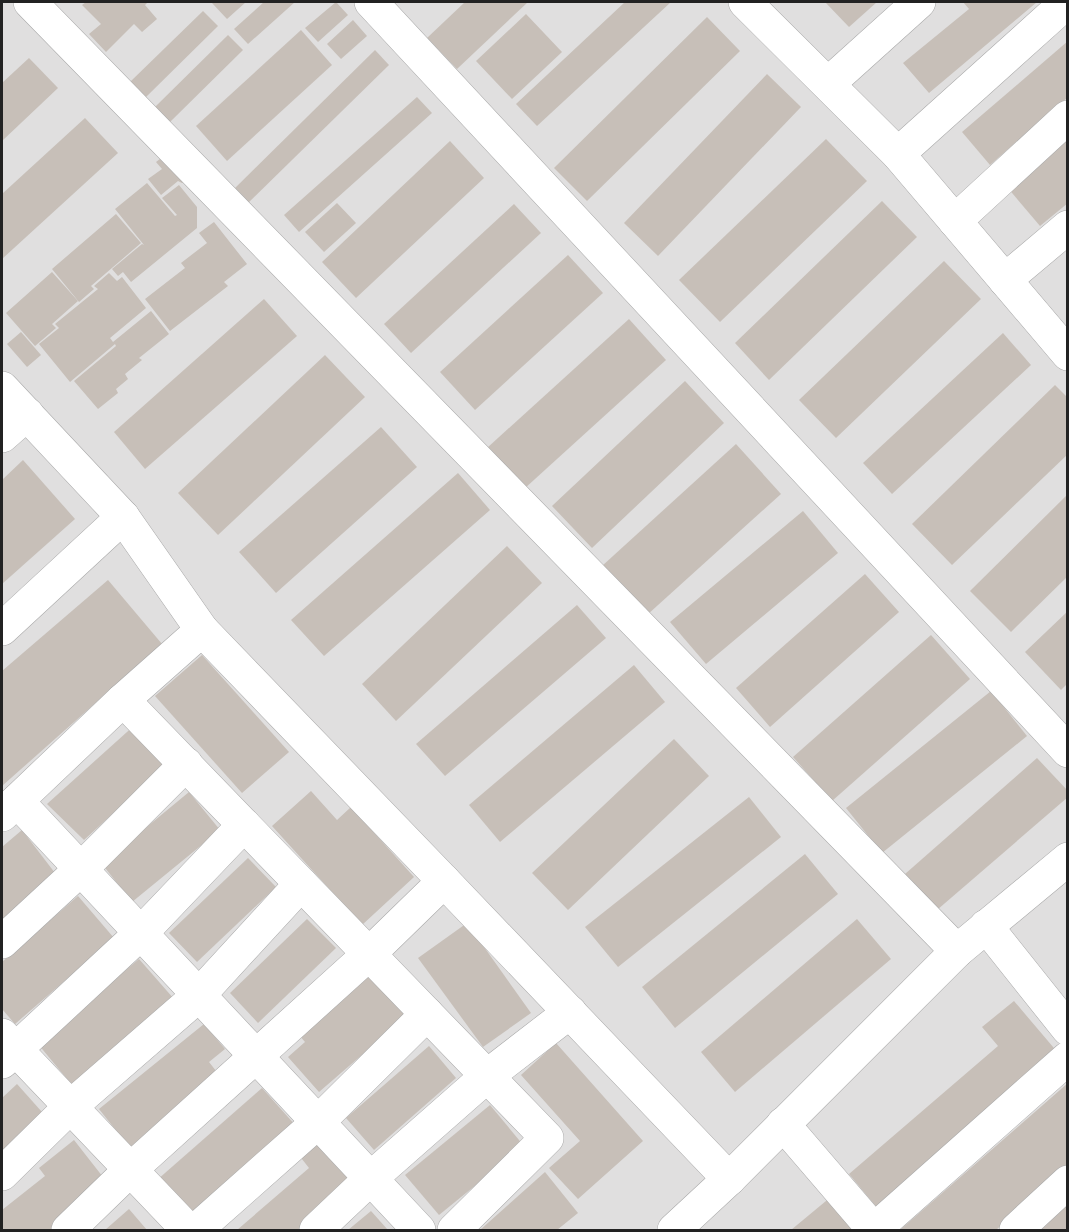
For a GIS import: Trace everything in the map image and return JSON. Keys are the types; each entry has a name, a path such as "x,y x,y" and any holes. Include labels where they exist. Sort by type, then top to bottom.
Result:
{"street":[{"path":"30,2 957,951"},
{"path":"371,2 1068,751"},
{"path":"828,84 920,2"},
{"path":"898,154 1067,2"},
{"path":"757,6 828,84 898,154 1068,354"},
{"path":"955,221 1068,117"},
{"path":"1005,280 1068,227"},
{"path":"2,387 123,518 202,630 729,1179"},
{"path":"2,436 27,414"},
{"path":"2,629 123,518"},
{"path":"202,630 123,700 9,808 81,869 419,1230"},
{"path":"123,700 547,1138 454,1230"},
{"path":"2,942 81,869 186,764"},
{"path":"188,1230 70,1107 6,1049 141,933 244,825"},
{"path":"674,1230 729,1179 957,951 1068,859"},
{"path":"68,1230 130,1170 369,954 444,881"},
{"path":"2,1174 70,1107 199,995 301,884"},
{"path":"986,926 1068,1029"},
{"path":"316,1230 487,1076 570,1012"},
{"path":"196,1230 318,1122 427,1014"},
{"path":"783,1124 874,1230 1068,1058"},
{"path":"1016,1230 1068,1182"}],"shaded area":[{"path":"2,2 1067,2 1067,1230 2,1230"}],"building":[{"path":"86,2 148,2 145,5 157,19 142,32 134,24 106,52 89,34 101,24 82,5"},
{"path":"246,2 227,19 212,3"},
{"path":"264,2 295,2 248,44 234,29"},
{"path":"336,2 348,15 318,42 305,28"},
{"path":"465,2 528,2 457,69 427,38"},
{"path":"625,2 671,2 537,126 516,104"},
{"path":"825,2 877,2 849,27"},
{"path":"963,2 1037,2 929,93 903,63 969,9"},
{"path":"203,11 218,26 145,98 130,82"},
{"path":"526,14 562,52 512,99 476,61"},
{"path":"707,17 740,51 587,201 554,168"},
{"path":"353,20 367,36 341,59 327,44"},
{"path":"301,30 332,65 227,161 196,126"},
{"path":"228,35 243,50 170,122 155,107"},
{"path":"1068,41 1068,97 990,165 962,132"},
{"path":"375,50 389,65 244,207 230,193"},
{"path":"29,58 58,88 2,141 2,83"},
{"path":"767,74 801,107 658,256 624,223"},
{"path":"417,97 432,113 299,232 284,215"},
{"path":"85,118 118,153 2,259 2,194"},
{"path":"1068,137 1068,203 1040,226 1007,187"},
{"path":"826,139 867,181 720,322 679,280"},
{"path":"450,141 484,178 356,298 322,262"},
{"path":"169,152 189,178 182,183 178,181 161,195 148,179 162,169 156,162"},
{"path":"147,183 175,216 177,215 162,198 179,185 197,207 197,228 131,282 123,272 118,276 112,269 142,244 144,245 115,209"},
{"path":"882,201 917,237 769,380 735,343"},
{"path":"337,203 356,223 324,252 305,232"},
{"path":"514,204 541,233 411,353 384,324"},
{"path":"116,214 141,243 91,286 94,289 79,302 52,269"},
{"path":"214,222 247,264 224,282 228,286 170,331 145,299 185,268 181,263 207,243 199,233"},
{"path":"568,255 603,293 475,410 440,372"},
{"path":"944,261 981,299 836,438 799,400"},
{"path":"52,272 78,301 52,324 56,328 35,346 6,313"},
{"path":"109,273 117,281 122,277 146,308 110,338 113,342 151,311 169,334 139,358 142,360 125,374 128,379 116,389 118,393 98,409 74,381 116,346 115,344 70,382 39,344 59,328 55,324 98,289 94,286"},
{"path":"264,299 297,336 145,469 114,432"},
{"path":"629,319 666,360 524,489 487,448"},
{"path":"21,332 41,355 27,367 7,344"},
{"path":"1003,333 1031,365 892,494 863,463"},
{"path":"325,355 365,397 218,535 178,493"},
{"path":"685,381 724,423 592,548 552,506"},
{"path":"1055,385 1068,398 1068,454 952,565 912,524"},
{"path":"381,427 417,467 276,593 239,552"},
{"path":"736,444 781,494 647,615 602,566"},
{"path":"23,460 75,519 2,584 2,480"},
{"path":"458,473 490,510 324,656 291,620"},
{"path":"1068,494 1068,576 1011,632 970,591"},
{"path":"803,511 838,553 706,664 670,622"},
{"path":"507,546 542,583 396,721 362,684"},
{"path":"865,574 899,612 770,727 736,688"},
{"path":"108,580 162,644 2,786 2,671"},
{"path":"577,605 606,638 445,776 416,744"},
{"path":"1068,611 1068,683 1061,690 1025,652"},
{"path":"931,635 970,679 832,801 793,757"},
{"path":"202,655 289,752 242,793 155,696"},
{"path":"634,665 665,702 500,842 469,805"},
{"path":"991,691 1027,736 882,853 846,808"},
{"path":"137,723 169,762 84,840 47,804"},
{"path":"674,739 709,776 568,910 532,873"},
{"path":"1037,758 1068,791 1068,797 937,910 905,874"},
{"path":"311,791 337,820 351,807 414,877 362,925 272,826"},
{"path":"189,792 220,830 132,902 102,864"},
{"path":"749,797 781,837 618,967 585,927"},
{"path":"22,830 55,873 2,920 2,847"},
{"path":"805,854 838,894 675,1028 642,987"},
{"path":"248,858 276,887 197,962 169,933"},
{"path":"78,896 114,938 15,1024 2,1009 2,962"},
{"path":"307,919 336,948 258,1023 230,993"},
{"path":"857,919 891,959 735,1092 701,1052"},
{"path":"467,923 531,1013 483,1047 418,958"},
{"path":"139,959 174,999 72,1085 38,1044"},
{"path":"372,972 408,1015 319,1092 288,1057 305,1042 299,1035"},
{"path":"1014,1001 1059,1054 878,1209 849,1174 998,1046 982,1027"},
{"path":"204,1024 225,1049 209,1062 220,1076 130,1148 99,1109"},
{"path":"556,1043 643,1141 578,1199 549,1168 580,1141 521,1075"},
{"path":"429,1046 456,1078 374,1150 346,1118"},
{"path":"1068,1083 1068,1167 996,1230 901,1229"},
{"path":"17,1084 50,1121 2,1163 2,1098"},
{"path":"262,1088 297,1127 192,1219 157,1180"},
{"path":"490,1105 524,1146 439,1215 405,1175"},
{"path":"326,1131 365,1176 302,1230 237,1230 309,1168 298,1154"},
{"path":"74,1140 110,1186 54,1230 2,1230 2,1210 45,1176 39,1168"},
{"path":"545,1172 578,1213 557,1230 480,1230"},
{"path":"832,1196 862,1230 791,1230"},
{"path":"1068,1202 1068,1230 1036,1230"},
{"path":"129,1209 147,1230 105,1230"},
{"path":"371,1211 388,1230 348,1230"}]}
